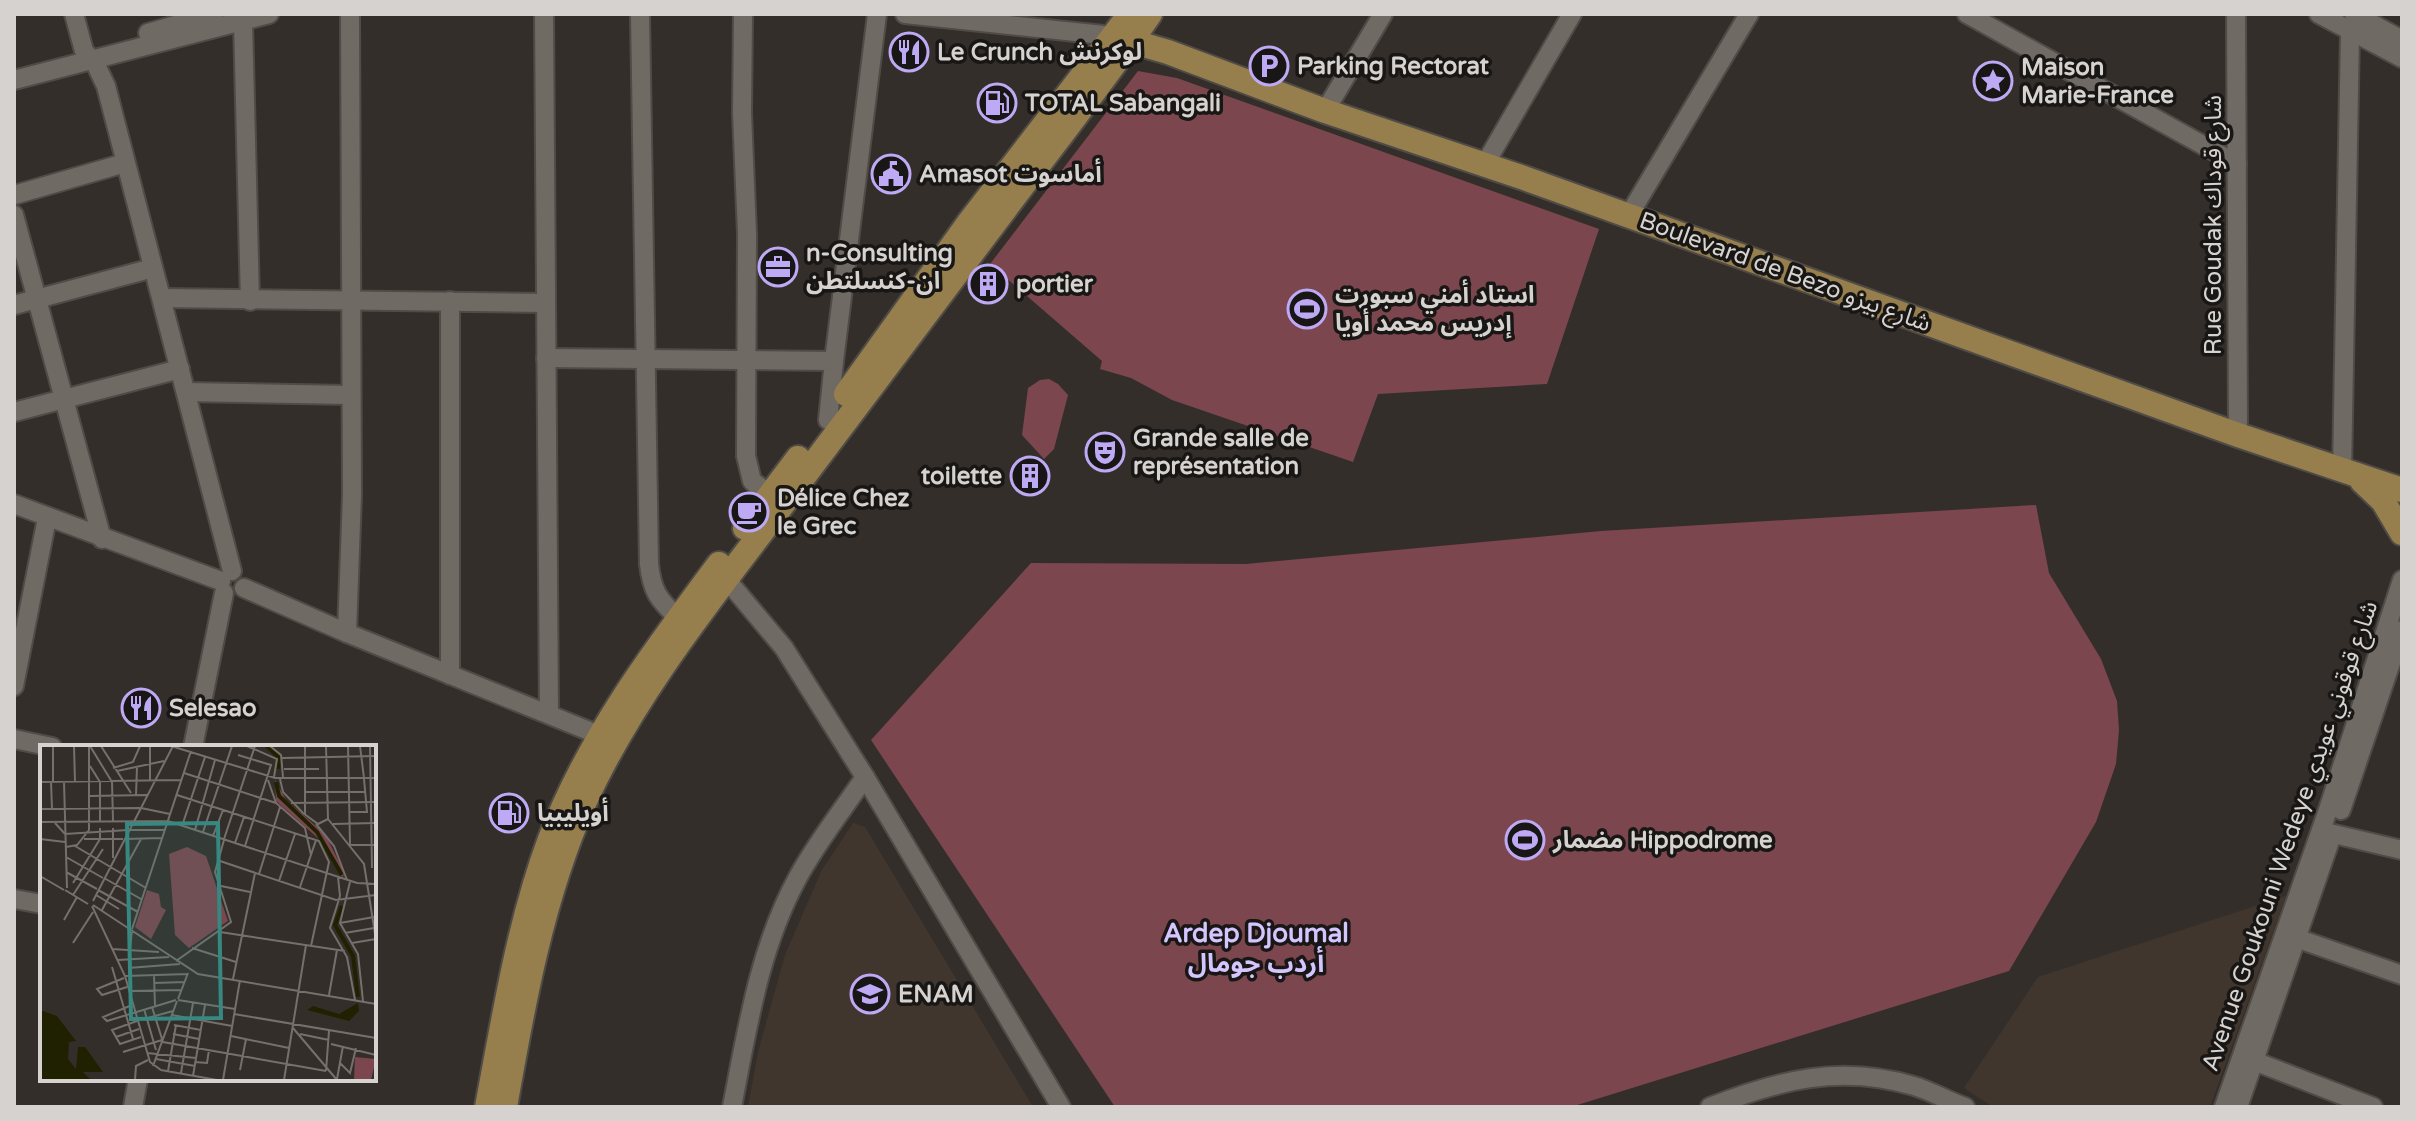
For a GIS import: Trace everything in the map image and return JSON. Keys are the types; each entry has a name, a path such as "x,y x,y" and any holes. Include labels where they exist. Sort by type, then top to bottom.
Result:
{"main road":[{"path":"1123,38 1130,14"},
{"path":"487,1107 507,1000 539,906 586,801 608,738 677,617 720,575 1123,38 1150,14"},
{"name":"Boulevard de Bezo شارع بيزو","path":"1123,38 1629,215 2238,435 2402,490"},
{"path":"608,738 673,654 769,494 979,228"},
{"path":"2350,474 2383,501 2402,533"},
{"path":"505,1107 539,906"}],"street":[{"path":"74,14 88,55 106,86 186,392 226,582 193,745"},
{"path":"14,80 178,19 214,14"},
{"path":"14,67 88,55 269,14"},
{"path":"347,633 352,495 350,14"},
{"path":"544,14 549,714"},
{"path":"640,14 650,574 660,601 677,617"},
{"path":"743,14 748,468 752,481 769,494"},
{"path":"828,420 877,14"},
{"path":"905,14 1123,38"},
{"path":"1325,111 1383,14"},
{"path":"1485,164 1572,14"},
{"path":"1629,215 1749,14"},
{"path":"1967,14 2237,164"},
{"name":"Rue Goudak شارع قوداك","path":"2236,14 2238,435"},
{"path":"2319,14 2402,40"},
{"path":"243,21 250,301"},
{"path":"2352,23 2402,58"},
{"path":"2350,474 2352,23"},
{"path":"14,195 125,163"},
{"path":"14,215 102,539"},
{"path":"14,305 153,268"},
{"path":"162,298 546,303"},
{"path":"450,301 450,675"},
{"path":"546,358 834,361"},
{"path":"14,412 180,369"},
{"path":"186,392 350,395"},
{"path":"14,504 102,539 226,582 242,577 244,588 608,738"},
{"path":"14,686 47,518"},
{"path":"720,575 784,648 865,777 1061,1107"},
{"name":"Avenue Goukouni Wedeye شارع قوقوني عويدي","path":"2238,1107 2296,938 2402,580"},
{"name":"Avenue Goukouni Wedeye شارع قوقوني عويدي","path":"2224,1107 2327,832 2394,686 2402,630"},
{"path":"14,739 42,745"},
{"path":"732,1107 754,995 779,917 797,879 865,777"},
{"path":"2327,832 2402,850"},
{"path":"14,899 40,904"},
{"path":"2296,938 2402,975"},
{"path":"2254,1061 2373,1107"},
{"path":"1710,1107 1810,1077 1857,1074 1917,1087 1961,1106"},
{"path":"133,1107 138,1081"}],"shaded area":[{"name":"استاد أمني سبورت إدريس محمد أويا","path":"1138,71 1177,78 1599,229 1547,384 1378,394 1353,462 1172,400 1131,378 1100,369 1102,361 990,264"},
{"path":"1049,379 1068,395 1054,449 1044,459 1022,435 1028,388 1040,380"},
{"name":"مضمار Hippodrome","path":"2036,505 2049,573 2101,659 2117,701 2119,730 2116,764 2096,822 2009,971 1571,1107 1115,1107 871,740 1031,563 1246,564 1601,531"},
{"name":"ENAM","path":"853,823 865,827 1033,1107 748,1107 758,1052 785,955 822,870"},
{"path":"2286,896 2210,1107 1993,1107 1964,1088 2038,977"}],"place":[{"name":"Le Crunch لوكرنش","path":"909,52"},
{"name":"Parking Rectorat","path":"1269,66"},
{"name":"Maison Marie-France","path":"1993,81"},
{"name":"TOTAL Sabangali","path":"997,103"},
{"name":"Amasot أماسوت","path":"891,174"},
{"name":"n-Consulting ان-كنسلتطن","path":"778,267"},
{"name":"portier","path":"988,284"},
{"name":"استاد أمني سبورت إدريس محمد أويا","path":"1307,309"},
{"name":"Grande salle de représentation","path":"1105,452"},
{"name":"toilette","path":"1030,476"},
{"name":"Délice Chez le Grec","path":"749,512"},
{"name":"Selesao","path":"141,708"},
{"name":"أويليبيا","path":"509,813"},
{"name":"مضمار Hippodrome","path":"1525,840"},
{"name":"ENAM","path":"870,994"}],"district":[{"name":"Ardep Djoumal أردب جومال","path":"1256,948"}]}
